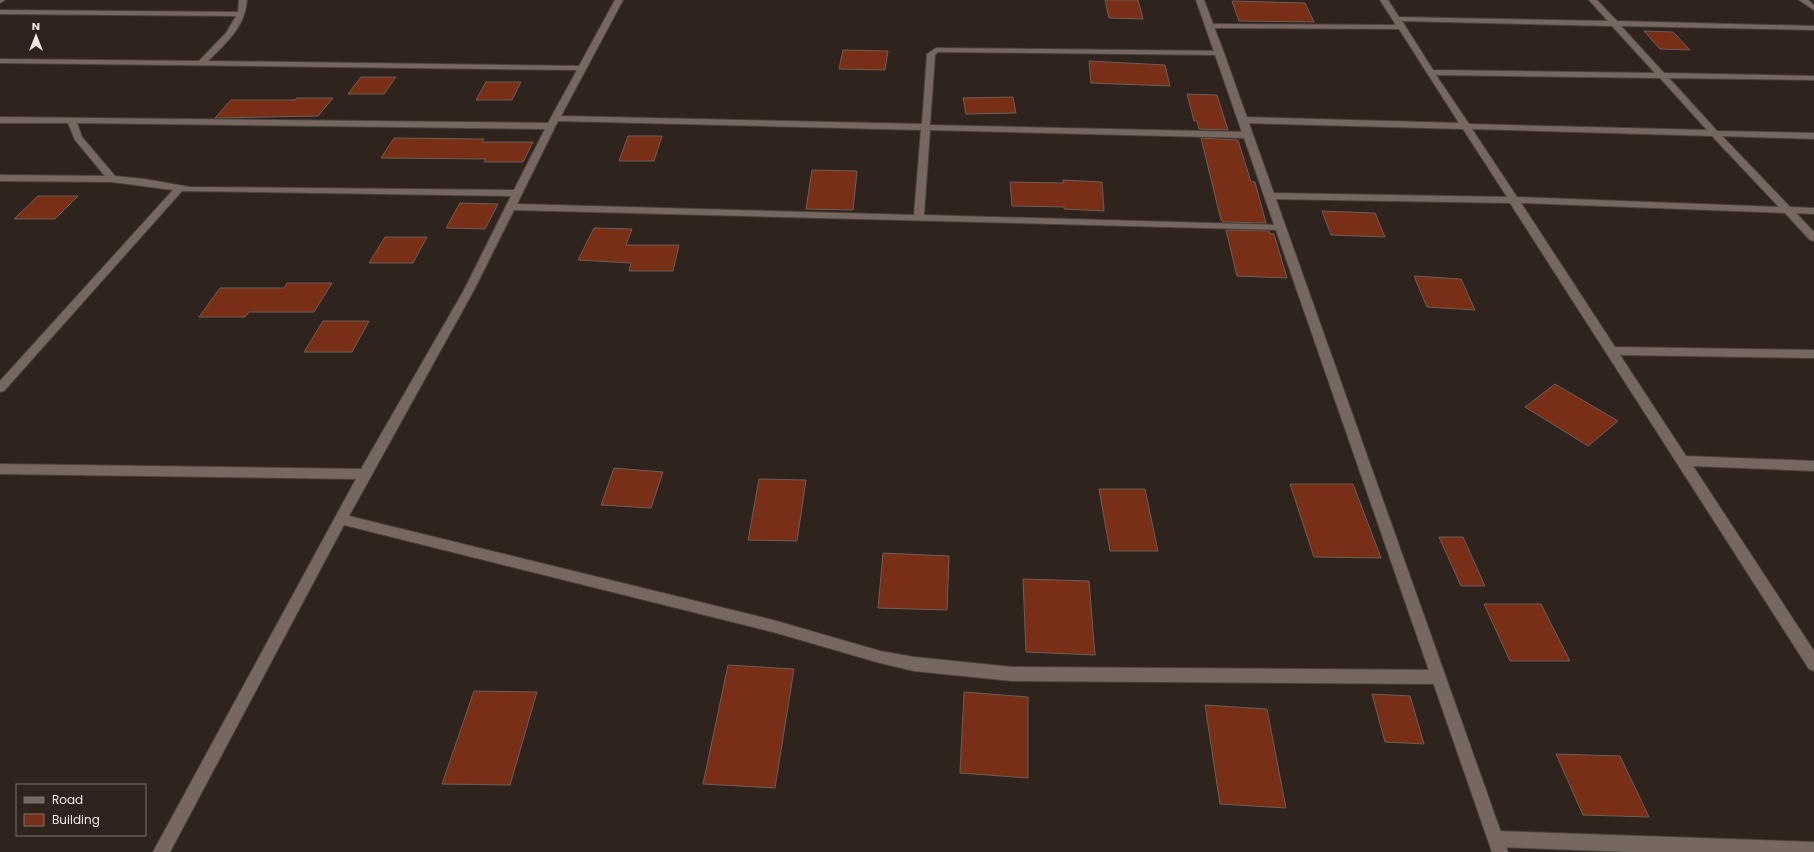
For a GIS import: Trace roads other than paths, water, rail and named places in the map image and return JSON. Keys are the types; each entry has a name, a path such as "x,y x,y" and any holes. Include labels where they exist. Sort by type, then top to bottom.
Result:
{"street":[{"path":"201,64 235,26 242,14 243,0"},
{"path":"161,852 365,474 468,290 554,122 619,0"},
{"path":"1200,0 1220,53 1498,845 1814,850"},
{"path":"1384,0 1814,664"},
{"path":"1593,0 1715,134 1814,238"},
{"path":"1803,0 1814,8"},
{"path":"0,12 242,14"},
{"path":"1210,26 1399,23 1614,23 1814,28"},
{"path":"919,219 931,54 936,50 1220,53"},
{"path":"0,61 583,68"},
{"path":"1431,72 1663,77 1814,78"},
{"path":"0,120 72,122 554,122 925,127 1248,135"},
{"path":"1243,120 1814,136"},
{"path":"72,122 78,138 112,179"},
{"path":"0,178 112,179 144,182 179,189 518,194"},
{"path":"0,388 179,189"},
{"path":"1270,196 1514,200 1814,211"},
{"path":"511,207 1281,228"},
{"path":"1612,351 1814,354"},
{"path":"1683,461 1814,466"},
{"path":"0,469 365,474"},
{"path":"341,519 773,626 880,657 914,664 1012,674 1438,677"}]}
